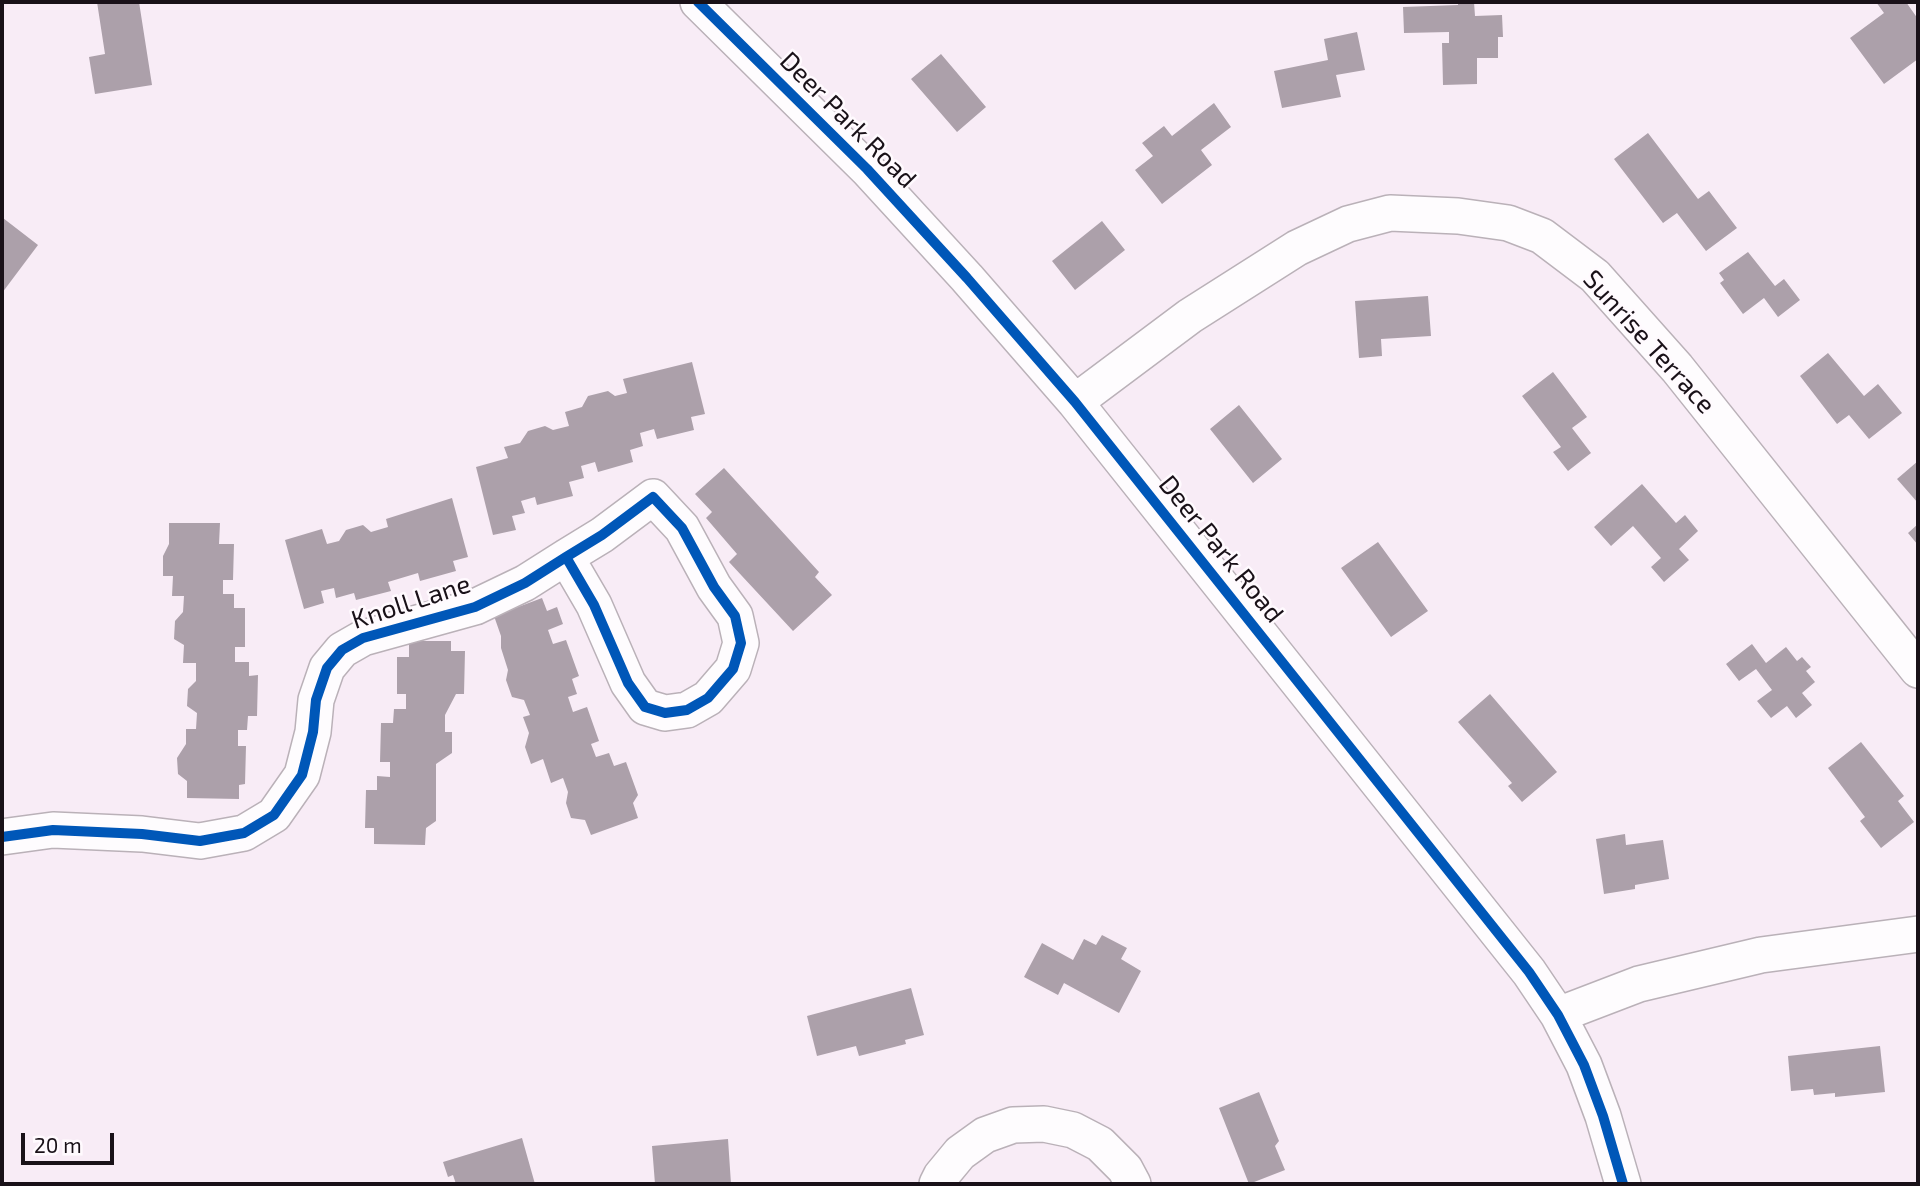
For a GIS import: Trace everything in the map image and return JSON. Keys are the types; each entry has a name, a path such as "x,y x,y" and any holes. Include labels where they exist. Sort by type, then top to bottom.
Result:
{"street":[{"name":"Deer Park Road","path":"698,2 867,169 1075,402 1529,972 1558,1015 1584,1065 1603,1116 1623,1184"},
{"name":"Sunrise Terrace","path":"1075,402 1190,317 1297,248 1348,224 1390,213 1458,216 1508,223 1542,236 1595,276 1677,368 1918,670"},
{"name":"Knoll Lane","path":"2,837 53,830 142,834 200,841 244,833 274,815 302,775 313,732 316,700 327,668 342,650 362,638 475,607 525,583 602,534 653,497 682,528 714,587 735,617 741,643 733,669 708,698 687,710 665,713 645,707 628,683 594,604 566,557"},
{"path":"1558,1015 1639,984 1761,956 1918,934"},
{"path":"937,1184 960,1153 985,1135 1013,1125 1044,1124 1073,1130 1100,1144 1125,1169 1133,1184"}],"building":[{"path":"97,2 139,2 152,85 95,94 89,57 105,54"},
{"path":"1458,2 1474,2 1475,16 1502,15 1503,37 1498,37 1498,58 1477,58 1477,84 1443,85 1442,43 1449,43 1449,32 1404,33 1403,7 1458,5"},
{"path":"1876,2 1906,2 1918,19 1918,59 1884,84 1850,38 1884,13"},
{"path":"1357,32 1365,70 1336,75 1341,97 1282,108 1274,71 1328,60 1324,39"},
{"path":"941,54 986,107 957,132 911,79"},
{"path":"1214,103 1231,127 1201,150 1212,165 1162,204 1135,170 1153,156 1142,143 1164,126 1172,136"},
{"path":"1648,133 1698,199 1709,191 1737,228 1706,251 1677,213 1663,223 1614,159"},
{"path":"3,218 38,245 2,293 2,221"},
{"path":"1102,221 1125,250 1075,290 1052,261"},
{"path":"1748,252 1775,286 1784,279 1800,300 1778,317 1764,298 1743,314 1720,283 1724,280 1719,273"},
{"path":"1428,296 1431,336 1381,339 1382,356 1359,358 1355,301"},
{"path":"1828,353 1864,396 1878,384 1902,413 1869,439 1849,415 1837,424 1800,376"},
{"path":"692,362 705,414 691,417 694,430 657,439 654,429 640,433 643,446 630,450 633,462 598,472 595,462 581,466 584,478 569,482 573,496 537,505 535,497 521,501 525,513 512,516 516,530 493,535 476,467 508,458 504,447 520,443 528,431 545,426 553,430 569,426 565,412 582,407 588,396 608,391 615,396 627,393 623,379"},
{"path":"1553,372 1587,417 1572,428 1591,453 1568,471 1553,452 1561,447 1522,396"},
{"path":"1239,405 1282,459 1253,483 1210,429"},
{"path":"1918,461 1918,503 1897,479"},
{"path":"724,468 819,572 815,577 832,595 793,631 729,562 737,554 706,518 712,512 695,494"},
{"path":"1642,484 1676,523 1685,515 1698,531 1679,549 1689,560 1664,582 1651,567 1661,558 1633,526 1611,546 1594,527"},
{"path":"452,498 468,557 453,561 456,571 420,581 418,573 388,582 391,591 356,600 354,593 336,598 334,588 321,591 324,603 304,609 285,540 322,529 327,544 339,541 346,530 363,525 371,532 388,527 386,519"},
{"path":"169,523 220,523 219,544 234,544 233,580 223,580 223,594 234,594 234,608 245,608 245,647 235,647 235,662 249,662 249,676 258,675 257,716 248,716 247,730 238,730 238,746 246,746 245,784 239,785 239,799 187,798 187,781 178,774 177,758 186,744 186,729 196,729 197,713 187,706 188,689 196,681 196,663 183,663 184,645 174,639 175,621 183,612 184,596 172,596 173,576 163,576 163,556 169,544"},
{"path":"1918,524 1918,545 1908,533"},
{"path":"1378,542 1428,611 1391,637 1341,568"},
{"path":"542,598 547,611 557,607 563,624 548,630 553,644 566,640 579,676 572,679 577,694 568,697 573,712 587,707 599,741 591,744 596,757 609,753 614,766 626,762 638,795 633,803 638,818 591,835 585,820 571,818 566,803 568,792 563,778 551,783 543,759 531,764 525,747 529,733 523,717 530,715 524,700 512,697 506,680 508,670 494,616"},
{"path":"409,641 451,641 451,651 465,651 464,694 456,694 445,715 445,732 452,732 452,753 436,764 436,821 426,828 425,845 374,844 374,828 365,828 366,790 377,790 377,776 390,777 390,762 380,762 381,723 393,723 394,709 406,709 406,694 397,694 397,657 409,657"},
{"path":"1752,644 1766,663 1786,647 1797,661 1802,657 1811,667 1806,671 1815,682 1802,693 1812,705 1796,718 1787,706 1771,718 1757,701 1772,690 1756,669 1739,681 1726,664"},
{"path":"1490,694 1557,772 1522,802 1508,786 1512,783 1458,722"},
{"path":"1861,742 1904,796 1898,801 1914,822 1881,848 1860,821 1865,817 1828,768"},
{"path":"1625,834 1626,845 1663,840 1669,879 1604,894 1596,839"},
{"path":"1102,935 1127,948 1121,959 1141,971 1119,1013 1064,983 1058,995 1024,977 1042,943 1073,960 1084,939 1096,945"},
{"path":"911,988 924,1035 905,1040 906,1044 859,1056 856,1046 817,1056 807,1016"},
{"path":"1880,1046 1885,1092 1835,1097 1835,1093 1814,1095 1813,1089 1791,1091 1788,1056"},
{"path":"1259,1092 1279,1141 1275,1146 1285,1170 1249,1184 1219,1108"},
{"path":"522,1138 535,1184 456,1184 453,1175 448,1177 443,1162"},
{"path":"728,1139 731,1184 655,1184 652,1146"}],"cycle path":[{"path":"698,2 867,169 1075,402 1529,972 1558,1015 1584,1065 1603,1116 1623,1184"},
{"path":"2,837 53,830 142,834 200,841 244,833 274,815 302,775 313,732 316,700 327,668 342,650 363,638 475,607 525,583 566,557 602,535 653,497 682,528 714,587 735,616 741,643 733,669 708,698 687,710 665,713 645,707 628,683 594,605 566,557"}]}
